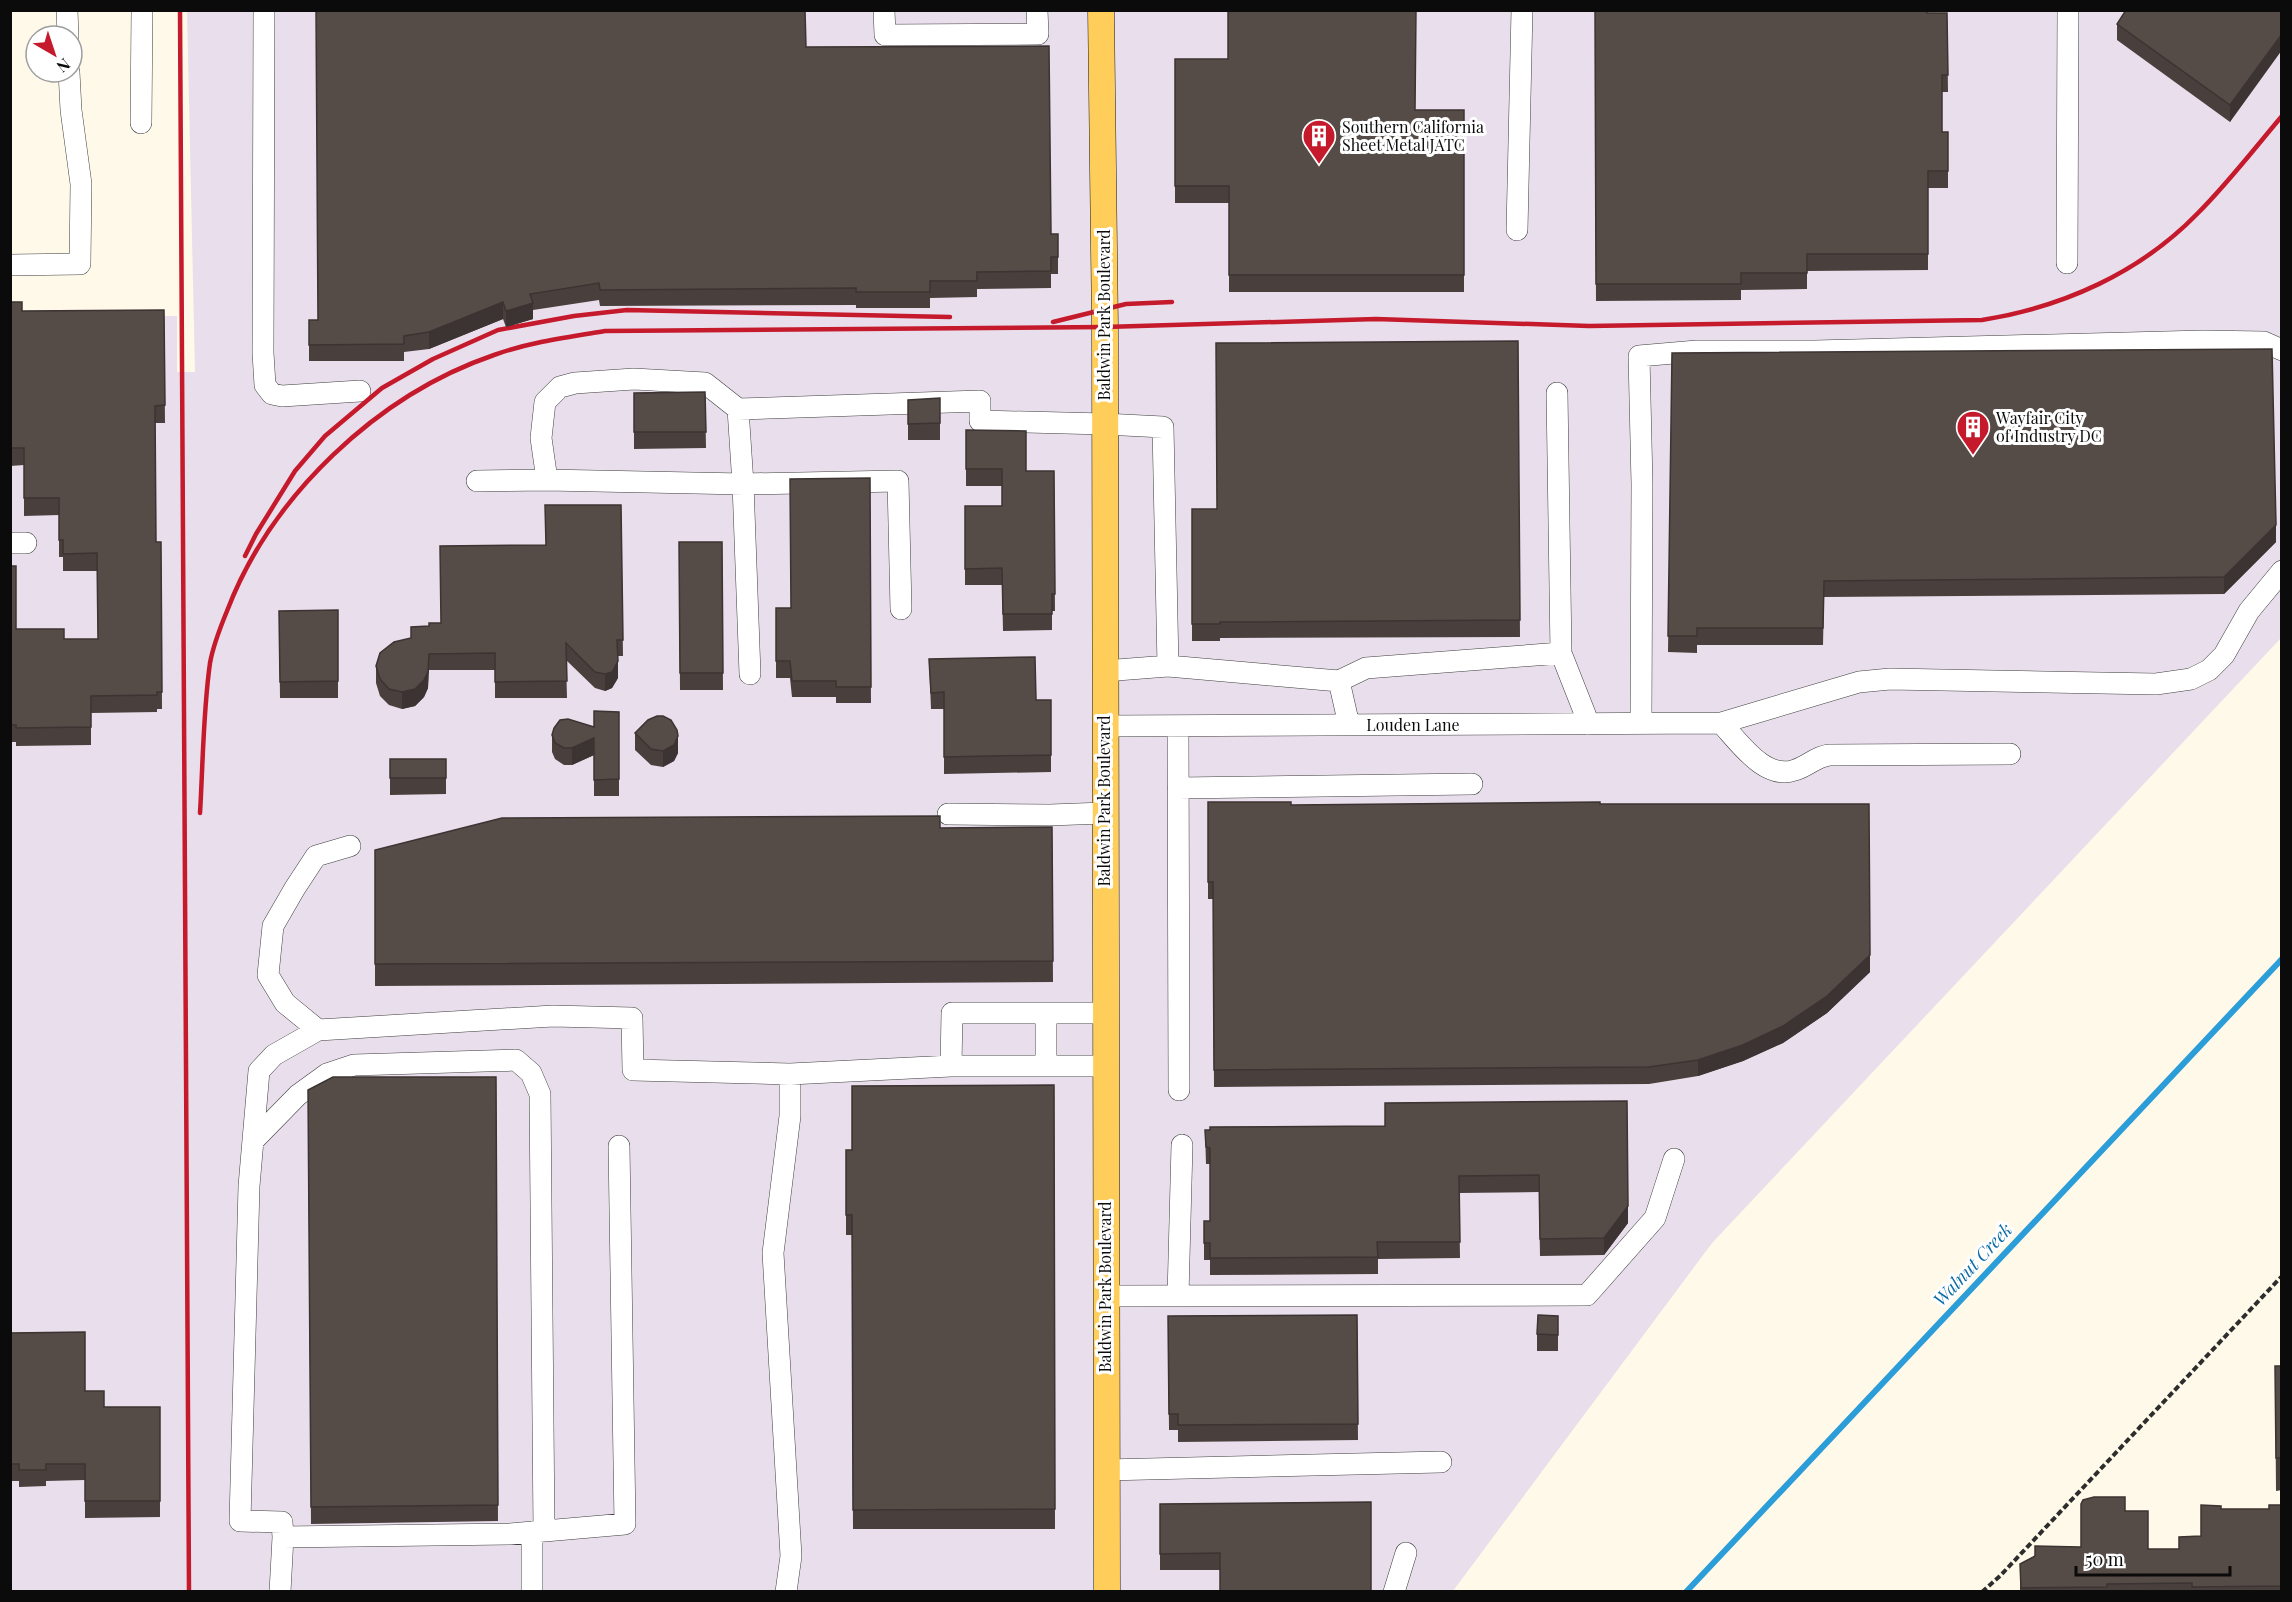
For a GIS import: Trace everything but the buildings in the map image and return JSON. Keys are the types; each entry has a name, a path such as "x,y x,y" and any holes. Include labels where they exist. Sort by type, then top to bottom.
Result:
{"main road":[{"name":"Baldwin Park Boulevard","path":"1101,10 1107,1592"}],"street":[{"path":"141,123 142,10"},
{"path":"264,10 263,353 266,385 272,394 282,396 360,391"},
{"path":"884,10 885,34 1038,34 1037,10"},
{"path":"1517,230 1522,10"},
{"path":"2067,263 2068,10"},
{"path":"10,265 80,264 81,184 70,84"},
{"path":"1641,723 1642,484 1639,356 1697,351 1815,351 2203,341 2264,342 2282,350"},
{"path":"547,480 541,438 545,402 560,387 575,383 634,379 705,384 738,409 980,401 980,421 1163,427 1168,666"},
{"path":"1557,393 1561,653 1589,724"},
{"path":"738,409 750,674"},
{"path":"477,481 743,484 898,481 901,609"},
{"name":"Louden Lane","path":"1104,726 1721,723 1858,682 1890,679 2156,684 2191,679 2210,670 2218,662 2249,611 2282,571"},
{"path":"1104,671 1168,666 1339,681 1366,668 1561,653"},
{"path":"1339,681 1349,725"},
{"path":"1721,723 1748,751 1770,770 1777,772 1796,770 1813,759 1829,755 2010,754"},
{"path":"1178,726 1179,1090"},
{"path":"1178,788 1472,784"},
{"path":"948,814 1050,816 1104,813"},
{"path":"318,1030 285,1003 268,975 273,926 316,856 350,846"},
{"path":"951,1066 952,1013 1105,1013"},
{"path":"1046,1013 1046,1065"},
{"path":"280,1592 282,1522 240,1521 249,1186 259,1071 274,1055 318,1030 553,1016 632,1018 633,1070 790,1074 951,1066 1105,1066"},
{"path":"253,1141 297,1095 327,1074 354,1065 516,1060 531,1072 540,1094 538,1531 531,1592"},
{"path":"786,1592 791,1556 773,1253 790,1116 790,1074"},
{"path":"1178,1296 1182,1145"},
{"path":"283,1537 538,1531 625,1524 619,1146"},
{"path":"1106,1296 1587,1295 1655,1218 1674,1159"},
{"path":"1106,1470 1441,1462"},
{"path":"1394,1592 1406,1552"}],"path":[{"path":"1982,1592 2024,1551 2282,1276"}],"shaded area":[{"path":"187,11 2281,11 2281,638 1712,1243 1453,1591 11,1591 10,317 177,316 177,372 195,372"}],"waterway":[{"name":"Walnut Creek","path":"1686,1592 2282,959"}],"railway":[{"path":"180,10 189,1592"},
{"path":"200,813 206,700 211,657 224,617 246,569 271,528 300,490 333,455 370,423 409,396 451,373 508,350 605,331 1105,327 1376,319 1589,326 1982,320 2042,306 2071,296 2126,270 2151,253 2198,213 2282,116"},
{"path":"1053,322 1126,304 1172,302"},
{"path":"245,556 295,471 325,436 382,388 433,359 498,330 574,316 627,310 950,317"}],"place":[{"name":"Southern California Sheet Metal JATC","path":"1319,165"},
{"name":"Wayfair City of Industry DC","path":"1973,456"}]}
